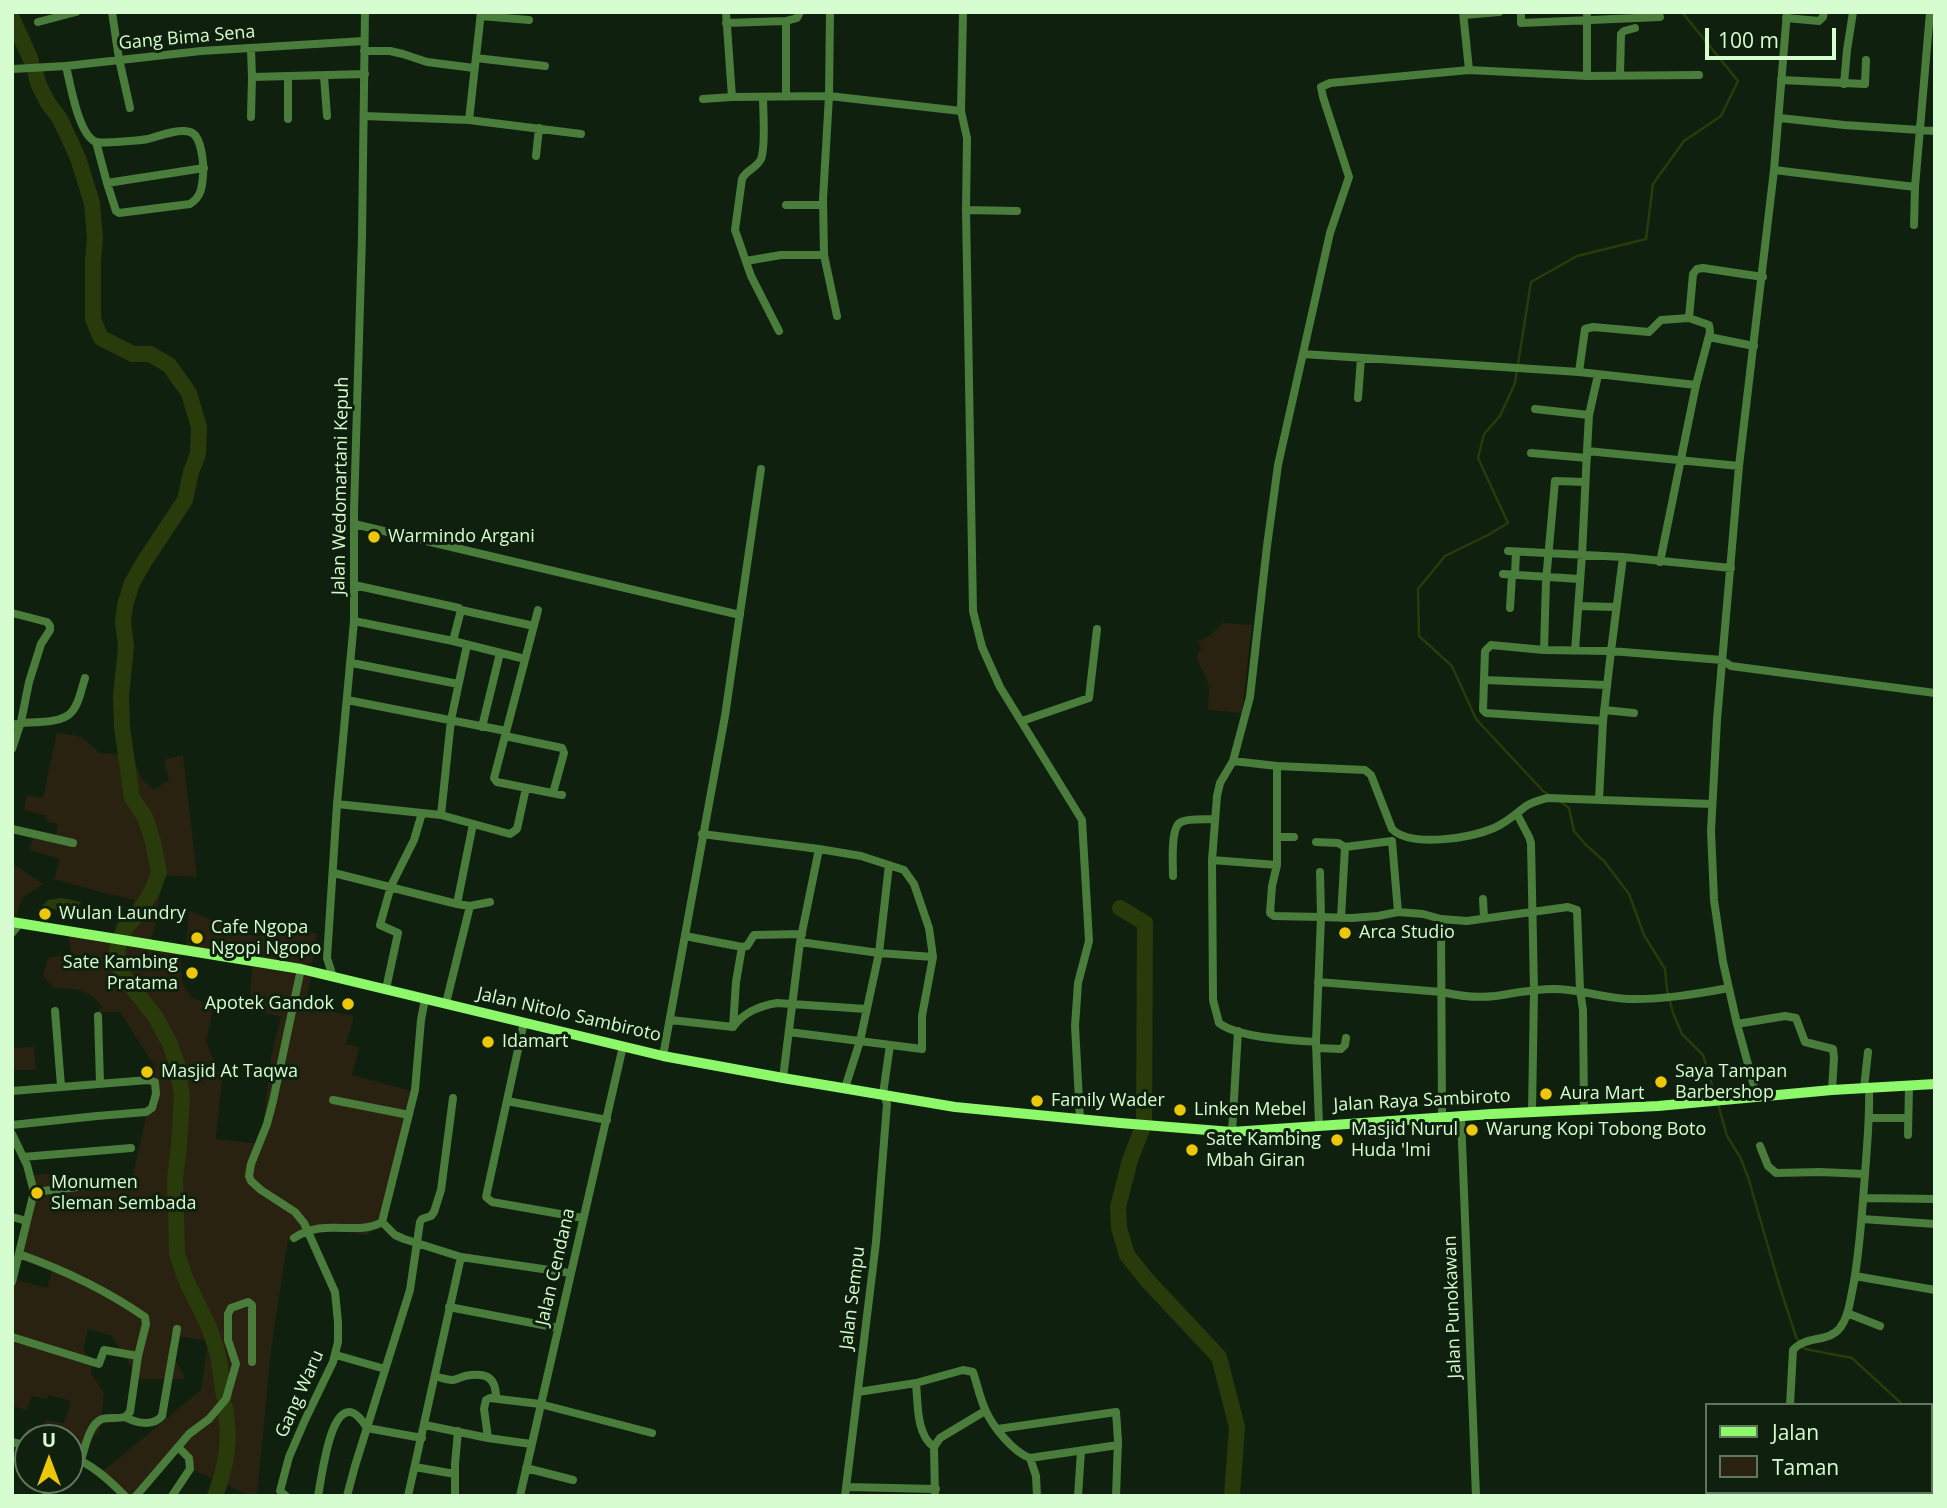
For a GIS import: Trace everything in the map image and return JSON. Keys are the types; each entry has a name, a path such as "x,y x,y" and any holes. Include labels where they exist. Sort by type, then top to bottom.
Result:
{"street":[{"path":"38,22 76,12"},
{"path":"112,12 130,108"},
{"name":"Jalan Wedomartani Kepuh","path":"333,976 327,958 337,804 354,621 365,12"},
{"path":"726,12 732,97"},
{"path":"726,23 774,17 786,21 797,18 800,12"},
{"path":"830,12 823,205 824,255 836,316"},
{"path":"963,12 961,111 967,131 973,611 982,647 1000,687 1082,820 1088,941 1074,1026 1080,1119"},
{"path":"1469,70 1463,14 1499,12"},
{"path":"1521,12 1521,23 1587,16 1660,18"},
{"path":"1757,1097 1723,962 1714,900 1712,804 1739,466 1780,118 1787,15 1819,21 1824,12"},
{"path":"1844,84 1853,12"},
{"path":"1914,225 1930,12"},
{"path":"469,120 481,14 529,20"},
{"path":"1587,16 1587,76"},
{"path":"786,21 786,97"},
{"path":"1620,75 1620,34 1634,28"},
{"name":"Gang Bima Sena","path":"12,69 66,66 201,51 364,41"},
{"path":"251,49 251,117"},
{"path":"364,51 390,51 428,62 545,66"},
{"path":"1781,80 1865,84 1867,60"},
{"path":"66,66 75,106 88,135 96,142 116,211 119,213 187,206 194,203 202,190 204,168 199,142 192,132 146,139 96,142"},
{"path":"1346,1038 1341,1049 1238,1031 1219,1023 1213,1000 1212,860 1217,796 1220,783 1233,761 1251,697 1278,465 1330,233 1349,177 1321,88 1330,83 1469,70 1587,76 1699,75"},
{"path":"252,77 365,74"},
{"path":"288,76 288,119"},
{"path":"324,76 327,116"},
{"path":"703,99 829,96 961,111"},
{"path":"764,97 763,153 757,166 745,172 742,179 735,225 751,276 779,331"},
{"path":"364,116 469,120 581,134"},
{"path":"1780,118 1935,131"},
{"path":"536,156 538,128"},
{"path":"107,183 204,168"},
{"path":"1774,170 1915,187"},
{"path":"786,205 823,205"},
{"path":"966,209 1017,211"},
{"path":"746,261 781,255 824,255"},
{"path":"1689,318 1692,278 1697,269 1763,276"},
{"path":"1579,372 1585,329 1593,327 1649,332 1661,320 1689,318 1709,325 1709,337 1696,385 1660,562"},
{"path":"1709,337 1754,346"},
{"path":"1303,354 1579,372 1696,385"},
{"path":"1358,398 1361,358"},
{"path":"1575,651 1589,415 1598,375"},
{"path":"1535,410 1589,415"},
{"path":"1531,453 1587,454 1739,466"},
{"path":"663,1056 725,716 761,469"},
{"path":"1544,650 1555,481 1585,482"},
{"path":"354,524 740,615"},
{"path":"1510,608 1512,551 1623,557 1731,568"},
{"path":"1599,800 1604,710 1623,557"},
{"path":"1510,574 1579,579"},
{"path":"354,585 534,626"},
{"path":"1578,606 1615,607"},
{"path":"453,641 461,610"},
{"path":"347,700 451,720 482,727 505,734 562,748 564,753 558,794 495,781 494,778 505,734 538,610"},
{"path":"12,613 50,625 29,682 12,749"},
{"path":"354,621 525,659"},
{"path":"1021,720 1089,698 1097,629"},
{"path":"441,815 451,720 467,645"},
{"path":"1603,721 1486,713 1483,709 1485,651 1491,645 1723,660 1731,666 1935,693"},
{"path":"482,727 500,653"},
{"path":"352,663 458,684"},
{"path":"17,724 68,716 78,701 85,678"},
{"path":"1484,680 1607,685"},
{"path":"1604,710 1634,713"},
{"path":"1233,761 1365,771 1371,775 1394,831 1392,841 1398,912"},
{"path":"1277,766 1279,837 1270,913 1274,916 1341,918 1398,912 1467,921 1568,907 1577,910 1583,1010 1584,1110"},
{"path":"337,804 441,815 510,834 517,829 526,788"},
{"path":"1394,831 1403,836 1439,839 1476,834 1494,828 1528,804 1547,798 1712,804"},
{"path":"386,989 398,933 380,925 391,886 414,840 422,813"},
{"path":"1517,814 1531,843 1534,990 1532,1112"},
{"path":"1173,876 1173,838 1177,825 1180,822 1215,819"},
{"path":"457,904 473,824"},
{"path":"12,830 73,843"},
{"path":"702,834 861,856 904,870 914,884 929,928 933,957 922,1016 922,1049 789,1032"},
{"path":"1279,837 1294,837"},
{"path":"1316,842 1338,843 1345,847 1392,841"},
{"path":"1341,918 1345,847"},
{"path":"783,1078 801,938 819,849"},
{"path":"1212,860 1277,864"},
{"path":"845,1088 860,1041 879,953 889,865"},
{"path":"1319,1125 1316,1045 1320,872"},
{"path":"334,873 457,904 470,906 490,901"},
{"path":"1483,899 1484,918"},
{"path":"446,1003 470,906"},
{"path":"1441,919 1442,1118"},
{"path":"12,933 16,923"},
{"name":"Jalan Nitolo Sambiroto","path":"16,923 301,969 663,1056 887,1097 955,1107 1120,1124"},
{"path":"685,936 742,947 747,946 754,935 801,938 879,953 933,957"},
{"path":"733,1027 742,947"},
{"path":"315,972 327,958"},
{"name":"Gang Waru","path":"286,1496 280,1491 289,1457 336,1355 338,1322 335,1292 304,1223 295,1212 251,1181 249,1172 270,1112 301,969"},
{"path":"1318,982 1442,992 1460,996 1493,996 1534,990 1580,990 1626,999 1729,988"},
{"path":"382,1222 415,1090 425,999"},
{"path":"733,1027 741,1017 767,1005 792,1003 866,1009"},
{"path":"55,1011 61,1086"},
{"path":"99,1016 100,1083"},
{"path":"1737,1024 1785,1016 1796,1018 1805,1042 1833,1049 1832,1090"},
{"path":"671,1020 733,1027"},
{"path":"524,1022 486,1193 488,1200 583,1218"},
{"path":"1232,1132 1238,1031"},
{"name":"Jalan Sempu","path":"846,1491 876,1242 890,1045"},
{"name":"Jalan Cendana","path":"520,1496 623,1046"},
{"path":"1790,1403 1793,1350 1800,1343 1834,1334 1847,1313 1855,1276 1864,1198 1870,1118 1868,1052"},
{"path":"12,1091 148,1080 155,1082 156,1094 152,1108 146,1112 12,1125"},
{"name":"Jalan Raya Sambiroto","path":"1120,1124 1232,1132 1706,1102 1935,1084"},
{"path":"1908,1135 1909,1086"},
{"path":"347,1496 410,1290 420,1222 434,1212 441,1190 453,1098"},
{"path":"333,1100 409,1115"},
{"path":"507,1101 607,1120"},
{"name":"Jalan Punokawan","path":"1461,1117 1476,1496"},
{"path":"1870,1118 1908,1118"},
{"path":"12,1135 23,1157 34,1192 12,1282"},
{"path":"1760,1146 1768,1166 1776,1173 1865,1174"},
{"path":"23,1157 131,1147"},
{"path":"34,1192 129,1181"},
{"path":"1864,1198 1935,1199"},
{"path":"12,1217 27,1221"},
{"path":"1862,1219 1935,1224"},
{"path":"382,1222 395,1235 461,1257 570,1273"},
{"path":"294,1238 316,1228 368,1227 382,1222"},
{"path":"19,1254 59,1268 103,1290 145,1317 132,1408 125,1417"},
{"path":"408,1496 461,1257"},
{"path":"1855,1276 1935,1290"},
{"path":"135,1496 192,1431 209,1419 228,1396 236,1364 228,1340 228,1314 231,1308 248,1303 252,1309 252,1362"},
{"path":"449,1307 558,1328"},
{"path":"1847,1313 1880,1326"},
{"path":"84,1451 97,1422 125,1417 145,1423 156,1421 162,1416 177,1329"},
{"path":"12,1337 99,1364 104,1350 138,1356"},
{"path":"336,1355 385,1369"},
{"path":"858,1392 916,1383 964,1370 973,1371 985,1411 1015,1451 1030,1458 1118,1445"},
{"path":"435,1376 453,1380 469,1376 489,1377 495,1386 496,1398"},
{"path":"916,1383 922,1430 934,1447"},
{"path":"488,1438 485,1404 487,1399 496,1398 540,1404 652,1433"},
{"path":"846,1491 935,1492 934,1447 940,1438 985,1411"},
{"path":"998,1429 1115,1411 1118,1445 1116,1496"},
{"path":"318,1496 329,1443 337,1419 341,1415 353,1413 361,1418 367,1428 422,1438"},
{"path":"425,1424 531,1444"},
{"path":"455,1496 458,1431"},
{"path":"172,1496 190,1467 189,1458 178,1447"},
{"path":"1078,1496 1081,1451"},
{"path":"1030,1458 1036,1476 1037,1496"},
{"path":"84,1462 102,1474 125,1496"},
{"path":"415,1467 455,1475"},
{"path":"526,1468 573,1480"}],"green space":[{"path":"1223,623 1252,625 1242,713 1208,710 1209,688 1196,657 1201,649 1198,642 1211,635"},
{"path":"57,732 81,737 100,753 132,755 141,778 154,790 169,780 164,760 183,755 197,877 162,875 156,923 149,947 181,953 182,983 191,997 214,1006 206,1041 222,1080 216,1139 261,1144 271,1057 281,1017 254,1010 250,998 252,966 292,973 312,973 305,1006 354,1016 346,1044 359,1047 352,1075 412,1091 382,1222 367,1235 310,1227 291,1237 287,1244 271,1350 257,1496 251,1496 191,1469 177,1445 133,1496 126,1496 102,1472 201,1390 208,1341 171,1335 169,1346 185,1379 139,1379 112,1336 88,1329 83,1350 93,1361 91,1373 104,1393 100,1430 84,1446 84,1424 44,1424 46,1420 64,1423 71,1401 48,1395 47,1399 32,1396 27,1410 12,1406 13,1279 47,1288 52,1271 17,1259 35,1191 32,1175 56,1173 59,1188 132,1179 155,1077 154,1065 120,1012 97,1012 102,1007 92,996 75,989 53,988 43,976 48,958 71,954 68,933 112,941 116,923 131,910 134,900 54,879 60,859 29,850 34,834 55,838 58,824 46,821 47,816 24,809 27,795 43,798"},
{"path":"12,863 43,884 22,898 14,924 12,924"},
{"path":"189,911 256,937 272,932 317,933 312,963 300,967 186,949"},
{"path":"34,1047 36,1070 12,1070 12,1048"}],"shaded area":[{"path":"61,898 81,902 71,915 64,917 58,910 42,906 48,900"}],"waterway":[{"path":"1549,795 1476,719 1452,666 1419,636 1418,589 1445,556 1508,523 1478,458 1484,434 1500,416 1515,383 1531,282 1577,256 1646,239 1653,184 1684,141 1721,116 1738,81 1682,12"},
{"path":"12,18 31,60"},
{"path":"35,70 38,83 60,119 78,158 92,203 95,238 93,319 101,338 133,354 150,354 169,365 189,393 199,427 198,454 185,500 144,562 132,583 125,605 122,727 132,798 145,817 159,872 152,891 125,928 117,949 120,969 155,1016 177,1063 182,1097 175,1178 177,1254 218,1354 224,1396"},
{"path":"1561,802 1569,808 1574,831 1604,861 1629,894 1644,935 1665,969 1673,1013 1682,1034 1703,1055 1716,1098"},
{"path":"1120,908 1145,923 1144,1124 1130,1160 1118,1207 1119,1228 1127,1255 1219,1357 1237,1427 1232,1496"},
{"path":"1718,1104 1727,1136 1748,1177 1796,1337 1805,1349 1852,1358 1901,1403"},
{"path":"215,1496 227,1452 225,1407"}],"place":[{"name":"Warmindo Argani","path":"374,537"},
{"name":"Wulan Laundry","path":"45,914"},
{"name":"Arca Studio","path":"1345,933"},
{"name":"Cafe Ngopa Ngopi Ngopo","path":"197,938"},
{"name":"Sate Kambing Pratama","path":"192,973"},
{"name":"Apotek Gandok","path":"348,1004"},
{"name":"Idamart","path":"488,1042"},
{"name":"Masjid At Taqwa","path":"147,1072"},
{"name":"Saya Tampan Barbershop","path":"1661,1082"},
{"name":"Aura Mart","path":"1546,1094"},
{"name":"Family Wader","path":"1037,1101"},
{"name":"Linken Mebel","path":"1180,1110"},
{"name":"Warung Kopi Tobong Boto","path":"1472,1130"},
{"name":"Masjid Nurul Huda 'lmi","path":"1337,1140"},
{"name":"Sate Kambing Mbah Giran","path":"1192,1150"},
{"name":"Monumen Sleman Sembada","path":"37,1193"}]}
